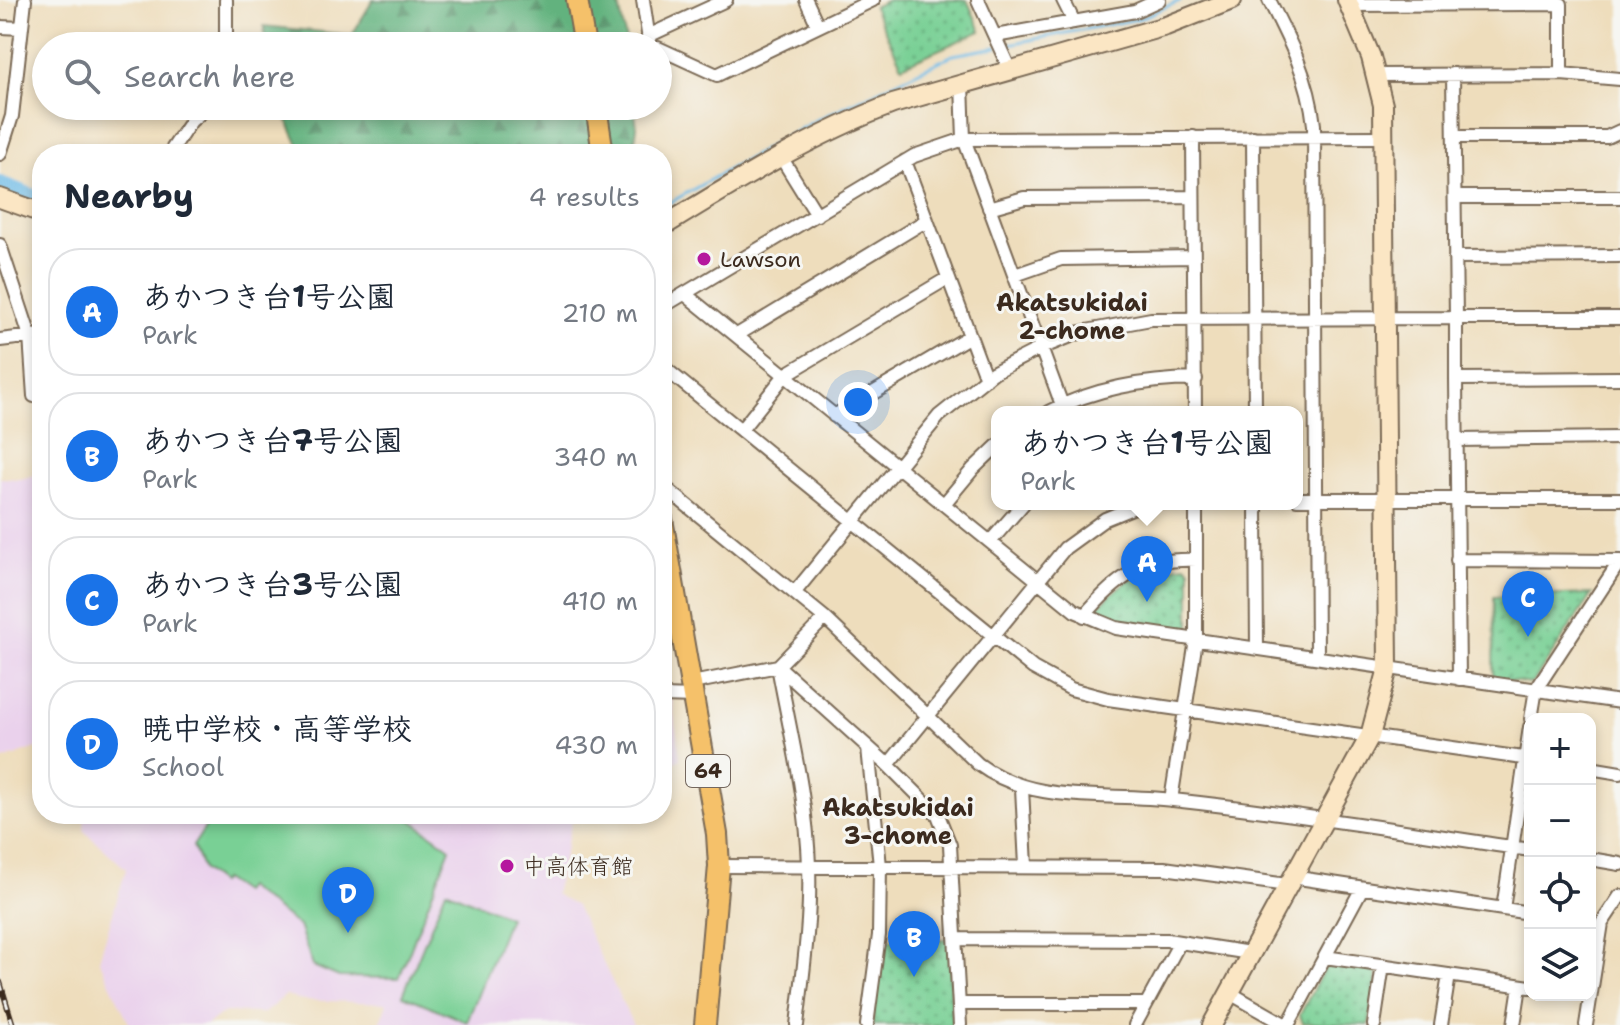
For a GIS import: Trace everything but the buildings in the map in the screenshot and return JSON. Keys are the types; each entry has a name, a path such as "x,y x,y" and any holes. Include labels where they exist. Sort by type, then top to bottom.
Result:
{"main road":[{"path":"577,0 583,32"},
{"path":"598,120 602,144"},
{"name":"64","path":"672,624 693,690 713,803 719,866 705,1025"}],"street":[{"path":"0,154 12,116 25,0"},
{"path":"226,0 226,32"},
{"path":"643,0 651,32"},
{"path":"672,32 726,0"},
{"path":"806,0 818,26"},
{"path":"672,52 717,75 873,0"},
{"path":"978,0 1010,70"},
{"path":"1063,0 1074,22"},
{"path":"1269,0 1303,71 1311,97 1314,137 1317,657"},
{"path":"672,221 781,157 856,118 893,104 1166,26 1228,1"},
{"path":"998,43 1074,22 1135,11 1150,2"},
{"path":"1212,1025 1370,736 1388,668 1383,105 1377,75 1348,3 1561,4 1561,74"},
{"path":"0,27 22,28"},
{"path":"1453,74 1459,679"},
{"path":"1377,75 1561,74 1620,79"},
{"path":"962,84 964,139 1062,405 1125,385 1165,379 1196,379"},
{"path":"176,144 192,120"},
{"path":"1455,137 1607,137 1620,131"},
{"path":"1193,137 1195,406"},
{"path":"1253,137 1255,406"},
{"path":"672,301 905,161 964,139 1384,137"},
{"path":"781,157 817,215"},
{"path":"905,161 986,379"},
{"path":"989,208 1024,198 1193,197"},
{"path":"1455,197 1620,197"},
{"path":"0,198 32,209"},
{"path":"737,335 927,220"},
{"path":"0,245 32,326"},
{"path":"1455,257 1620,256"},
{"path":"1015,275 1061,259 1194,257"},
{"path":"741,430 785,375 948,278"},
{"path":"685,294 1084,616 1116,628 1620,702"},
{"path":"795,592 939,416 1015,360 1081,332 1151,319 1620,318"},
{"path":"0,340 32,336"},
{"path":"834,416 970,336"},
{"path":"672,374 1033,668 1071,689 1095,697 1524,758"},
{"path":"1456,379 1620,378"},
{"path":"1457,440 1620,438"},
{"path":"944,504 991,452"},
{"path":"672,493 825,618 978,764 1022,788 1171,800 1524,849"},
{"path":"1303,499 1620,499"},
{"path":"990,542 1018,510"},
{"path":"888,765 1065,548 1090,528 1128,510"},
{"path":"1171,800 1196,640 1196,510"},
{"path":"1256,510 1257,648"},
{"path":"1084,616 1103,594 1127,574 1160,563 1196,560"},
{"path":"1457,560 1620,561"},
{"path":"1532,713 1536,689 1620,561"},
{"path":"672,694 778,666 825,618"},
{"path":"778,666 888,765 938,815 948,836 952,866 960,1025"},
{"path":"778,666 801,793 809,866 809,920 797,1025"},
{"path":"867,1025 879,935 880,866 868,748"},
{"path":"1596,769 1620,773"},
{"path":"1503,909 1524,781"},
{"path":"1022,788 1026,866"},
{"path":"1596,860 1620,864"},
{"path":"719,866 1164,868 1362,888 1524,912"},
{"path":"1230,993 1287,1025 1362,888"},
{"path":"1596,922 1620,896"},
{"path":"956,939 1180,942 1250,953"},
{"path":"1135,1025 1180,942"},
{"path":"1325,957 1524,986"},
{"path":"1374,1025 1383,965"},
{"path":"1441,1025 1449,975"},
{"path":"1514,1025 1524,990"},
{"path":"1586,1001 1586,1025"},
{"path":"961,1004 1146,1004"}],"shaded area":[{"path":"32,476 32,750 0,761 0,478 21,479"},
{"path":"672,702 680,759 672,763"},
{"path":"84,824 571,824 555,894 576,906 633,1025 379,1025 387,1003 299,1000 286,995 264,1013 225,1012 207,1025 130,1025 99,960 126,869 84,831"}],"green space":[{"path":"373,0 618,0 624,32 354,32"},
{"path":"888,0 967,0 981,31 902,66 873,7"},
{"path":"264,26 323,32 264,32"},
{"path":"287,120 636,120 637,127 634,144 298,144"},
{"path":"1186,565 1190,569 1190,628 1187,632 1122,623 1098,615 1096,609 1136,576"},
{"path":"1592,594 1534,681 1530,684 1493,678 1494,597"},
{"path":"207,824 417,824 450,848 399,978 339,977 313,966 299,926 246,887 242,892 223,879 220,883 203,870 193,846"},
{"path":"446,890 509,917 467,1022 403,995"},
{"path":"949,939 952,1025 872,1025 883,940"},
{"path":"1337,962 1372,967 1377,976 1369,1025 1303,1023 1300,1015 1324,969"}],"waterway":[{"path":"1004,45 1138,19 1182,0"},
{"path":"672,201 816,120 953,55 997,47"},
{"path":"0,186 32,198"}],"railway":[{"path":"0,982 13,1025"}],"place":[{"name":"Lawson","path":"704,259"},
{"name":"あかつき台1号公園","path":"1147,602"},
{"name":"あかつき台3号公園","path":"1528,637"},
{"name":"中高体育館","path":"507,866"},
{"name":"暁中学校・高等学校","path":"348,933"},
{"name":"あかつき台7号公園","path":"914,977"}],"district":[{"name":"Akatsukidai 2-chome","path":"1072,317"},
{"name":"Akatsukidai 3-chome","path":"898,822"}]}
